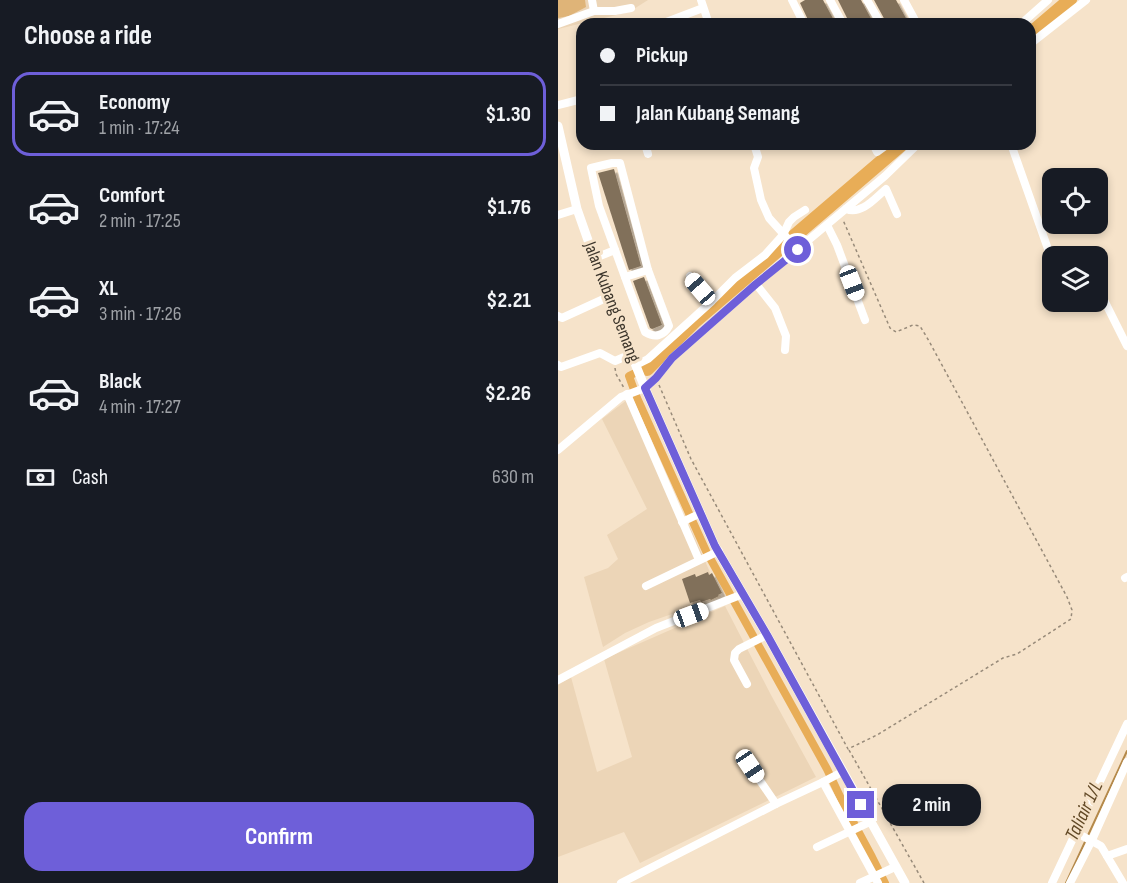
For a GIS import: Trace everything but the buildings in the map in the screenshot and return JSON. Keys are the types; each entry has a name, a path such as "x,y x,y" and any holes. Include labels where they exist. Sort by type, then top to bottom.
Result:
{"main road":[{"name":"Jalan Kubang Semang","path":"558,126 578,209 636,365 636,391 691,518 718,551 739,596 905,883"}],"street":[{"path":"592,0 594,11"},
{"path":"792,0 801,18"},
{"path":"830,0 840,18"},
{"path":"867,0 877,18"},
{"path":"904,0 914,18"},
{"path":"1028,18 1048,0"},
{"path":"1036,39 1086,0"},
{"path":"673,18 702,4"},
{"path":"558,24 594,11 631,8"},
{"path":"558,105 576,100"},
{"path":"647,150 648,154"},
{"path":"756,150 758,157 754,168 761,200 769,218 796,249"},
{"path":"558,450 621,397 636,391 656,378 672,358 796,249 885,176 912,150"},
{"path":"1013,150 1047,246"},
{"name":"Jalan Kubang Semang","path":"612,163 620,164 648,270 669,326 666,332 658,336 645,332 615,250 599,206 591,168 612,163"},
{"path":"844,211 861,209 886,189 897,214"},
{"path":"558,215 578,209"},
{"path":"636,365 648,359 735,278 765,255 785,236 789,222 805,210"},
{"path":"827,225 837,245 865,320"},
{"path":"595,258 615,250"},
{"path":"625,278 648,270"},
{"path":"690,276 711,302"},
{"path":"756,284 775,308 786,336 785,350"},
{"path":"558,316 562,318 609,297"},
{"path":"1108,308 1127,346"},
{"path":"558,365 561,367 600,353 615,361 632,354"},
{"path":"636,391 691,518 699,560"},
{"path":"646,586 718,551"},
{"path":"558,680 656,628 739,596"},
{"path":"747,684 734,660 735,653 763,638"},
{"path":"1052,883 1127,724"},
{"path":"1070,883 1089,838 1127,762"},
{"path":"750,766 776,804"},
{"path":"621,883 842,772"},
{"path":"828,780 879,876"},
{"path":"817,847 870,822"},
{"path":"1075,832 1101,846 1123,883"},
{"path":"1107,856 1127,849"},
{"path":"860,883 895,867"}],"path":[{"path":"844,211 890,328 896,332 914,325 920,326 1072,610 1071,619 1017,654 1003,658 877,735 848,749"},
{"path":"615,361 616,374 636,391"},
{"path":"656,378 691,459 848,749 924,883"}],"shaded area":[{"path":"558,0 648,0 629,12 604,18 576,18 576,25 558,29"},
{"path":"558,0 585,0 586,7 569,16 558,18"},
{"path":"627,400 683,528 689,525 721,597 649,622 603,647 584,577 608,568 618,559 607,535 647,509 602,419"},
{"path":"725,606 816,777 640,863 624,832 558,857 558,685 571,677 597,772 632,757 604,659"}],"waterway":[{"path":"1036,29 1070,0"},
{"path":"647,369 694,322 895,150"},
{"path":"633,374 629,376 637,398 706,551"},
{"path":"710,558 827,769 885,883"},
{"name":"Taliair 1/L","path":"1066,883 1127,751"}],"route":[{"path":"798,250 672,358 645,388 715,546 861,805"}]}
